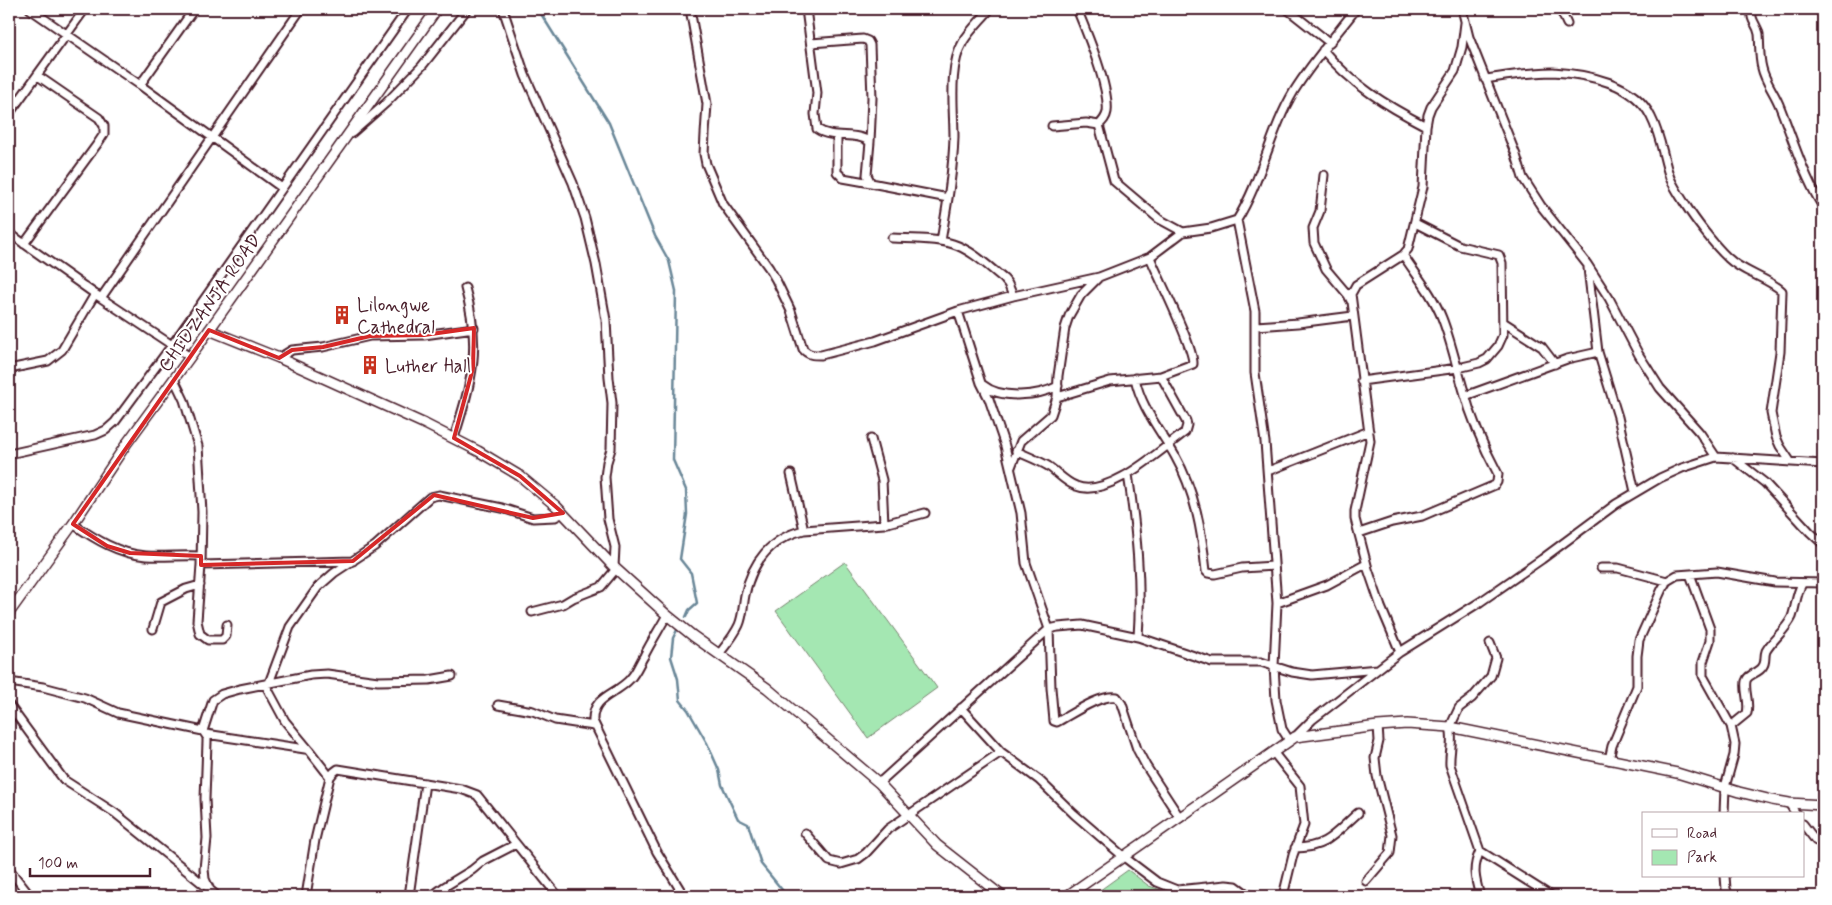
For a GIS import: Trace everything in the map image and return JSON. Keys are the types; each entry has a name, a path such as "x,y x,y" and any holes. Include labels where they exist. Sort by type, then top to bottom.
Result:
{"street":[{"path":"30,9 140,85 282,188"},
{"path":"9,114 85,9"},
{"path":"140,85 194,9"},
{"path":"9,369 48,361 62,350 98,296 302,9"},
{"path":"9,454 95,435 106,430 115,422 172,345 408,9"},
{"name":"CHIDZANJA ROAD","path":"9,613 73,524 127,443 437,9"},
{"path":"343,141 386,103 422,66 467,9"},
{"path":"503,9 525,75 573,183 585,218 606,320 608,378 612,403 611,450 605,477 608,518 615,547 615,568 601,587 563,604 532,612"},
{"path":"690,9 707,104 704,144 706,164 724,204 776,280 803,349 812,356 853,348 958,311 1013,296 1099,277 1150,257 1183,232 1211,228 1237,220"},
{"path":"806,9 817,93 815,114 817,129 824,134 864,138 870,142"},
{"path":"941,241 948,198 954,136 953,86 956,65 963,42 990,9"},
{"path":"1052,126 1086,123 1099,125 1105,120 1107,113 1107,99 1097,63 1077,9"},
{"path":"1287,9 1330,43"},
{"path":"1356,9 1323,50 1294,92 1250,196 1237,220 1255,311 1255,373 1268,471 1277,603 1274,666 1277,708 1282,729 1292,738 1378,726 1407,724 1450,727 1677,773 1756,797 1789,804 1823,806"},
{"path":"1462,9 1465,23 1485,79 1516,155 1523,178 1541,206 1588,264 1609,298 1639,355 1660,388 1700,433 1716,457"},
{"path":"1560,9 1567,24"},
{"path":"1752,9 1751,17 1759,32 1761,67 1778,102 1808,182 1823,205"},
{"path":"1400,652 1381,607 1366,564 1355,511 1368,452 1369,430 1351,294 1356,285 1403,255 1408,249 1423,187 1426,126 1431,107 1455,71 1464,36 1465,23"},
{"path":"811,43 863,39 868,41 870,46 872,98 867,175 871,183"},
{"path":"1323,50 1336,65 1362,88 1426,126"},
{"path":"1485,79 1553,72 1580,75 1610,83 1642,101 1651,116 1662,144 1670,178 1685,205 1728,258 1782,291 1780,352 1771,413 1776,437 1790,461"},
{"path":"24,244 104,134 104,126 98,118 38,76"},
{"path":"1099,125 1114,181 1159,219 1183,232"},
{"path":"837,136 837,172 844,178 948,198"},
{"path":"1324,175 1320,211 1313,228 1314,242 1326,269 1348,295 1352,304"},
{"path":"1361,380 1458,368 1479,363 1487,359 1502,341 1502,263 1499,255 1460,246 1415,224"},
{"path":"9,234 190,357"},
{"path":"892,238 941,241 955,244 965,249 998,274 1008,284 1013,296"},
{"path":"1359,533 1392,522 1422,516 1497,482 1498,474 1481,443 1465,396 1453,348 1436,306 1403,255"},
{"path":"1057,397 1110,381 1161,376 1190,366 1193,362 1183,332 1150,257"},
{"path":"1588,264 1598,352 1618,417 1635,492"},
{"path":"1010,467 1021,441 1050,415 1057,397 1065,328 1069,316 1082,295 1099,277"},
{"path":"454,438 464,405 475,353 472,313 465,288"},
{"path":"958,311 981,384 999,429 1010,467 1021,513 1026,563 1049,629 1050,688 1054,721 1057,722 1110,696 1117,697 1122,704 1142,757 1180,818"},
{"path":"1256,326 1310,322 1353,316"},
{"path":"1503,322 1542,347 1555,364"},
{"path":"279,358 286,352 299,348 323,347 370,336 424,335 474,328"},
{"path":"209,330 279,358 454,438 520,476 563,513 615,568 667,615 767,688 879,783 937,845 1002,896"},
{"path":"1465,396 1576,357 1598,352"},
{"path":"1016,451 1047,465 1070,484 1080,488 1107,485 1128,474 1185,432 1187,425 1161,376"},
{"path":"1135,378 1141,401 1176,457 1190,491 1202,534 1206,571 1215,574 1242,568 1274,566"},
{"path":"174,379 184,400 198,446 202,512 197,621 200,634 208,640 222,640 226,636 227,626"},
{"path":"981,384 992,391 1023,395 1050,390 1058,386"},
{"path":"1268,471 1369,430"},
{"path":"871,439 882,480 884,524"},
{"path":"1067,896 1273,752 1400,652 1480,602 1542,559 1590,521 1635,492 1682,468 1716,457 1823,464"},
{"path":"1733,457 1764,483 1823,544"},
{"path":"791,474 804,530"},
{"path":"1128,474 1137,534 1140,609 1138,637"},
{"path":"330,777 285,721 267,683 290,627 318,587 334,573 375,546 434,495 502,508 533,518 555,517 563,513"},
{"path":"720,654 738,626 747,587 760,558 767,549 784,537 804,530 884,524 925,513"},
{"path":"73,524 107,546 130,553 146,556 201,556"},
{"path":"201,565 353,561"},
{"path":"1277,603 1327,585 1366,564"},
{"path":"1601,568 1618,568 1667,581"},
{"path":"1609,760 1612,746 1637,686 1639,640 1667,581 1677,575 1717,572 1750,579 1802,584 1823,583"},
{"path":"1690,574 1710,629 1710,641 1703,662 1702,676 1731,726 1735,744 1734,755 1725,787 1724,812"},
{"path":"1731,726 1747,712 1746,681 1749,676 1758,672 1763,666 1765,654 1786,628 1793,613 1797,592 1802,584"},
{"path":"153,629 161,602 186,589 200,585"},
{"path":"667,615 633,675 623,686 601,698 593,715 594,726 657,852 684,896"},
{"path":"879,783 1049,629 1082,626 1138,637 1212,662 1251,661 1268,663 1292,672 1312,675 1378,670"},
{"path":"1490,643 1496,658 1491,676 1472,698 1460,708 1450,727 1453,737 1450,765 1480,851 1551,896"},
{"path":"210,890 205,879 204,869 207,838 205,799 208,742 204,732 211,706 217,696 240,688 311,675 327,674 378,681 429,680 452,676"},
{"path":"9,682 43,687 85,698 118,713 204,732 309,750"},
{"path":"9,705 64,780 115,813 217,896"},
{"path":"498,705 533,711 555,720 594,726"},
{"path":"961,708 1001,752 1039,780 1074,814 1124,857 1157,882 1177,890 1226,885 1236,886 1247,894 1254,896"},
{"path":"1366,881 1390,853 1392,835 1377,776 1375,758 1379,741 1378,726"},
{"path":"805,833 824,857 834,863 841,864 858,859 888,829 1001,752"},
{"path":"1273,752 1300,786 1304,825 1295,848 1283,896"},
{"path":"306,896 314,840 330,777 334,772 344,770 461,789 478,795 558,896"},
{"path":"409,896 425,783"},
{"path":"1789,804 1795,812"},
{"path":"1295,848 1310,848 1326,841 1358,813"},
{"path":"1804,825 1816,841 1820,841 1823,834"},
{"path":"432,896 483,861 516,844"},
{"path":"1480,851 1475,862 1476,882 1480,896"},
{"path":"9,869 30,896"},
{"path":"1725,878 1729,896"},
{"path":"1719,896 1726,889"}],"highlighted area":[{"path":"474,328 473,368 454,438 520,476 563,513 533,518 434,495 353,561 201,565 201,556 130,553 107,546 73,524 209,330 279,358 292,350 323,347 370,336 424,335"}],"green space":[{"path":"845,562 937,688 868,738 776,611"},
{"path":"1128,870 1149,886 1170,893 1201,889 1211,893 1237,892 1242,896 1092,896"}],"waterway":[{"path":"538,9 609,123 655,236 669,261 676,291 673,460 686,490 687,514 680,559 691,573 697,603 689,610 686,617"},
{"path":"678,628 673,638 671,657 678,679 680,700 707,743 719,770 722,785 738,819 748,824 761,864 787,896"}],"place":[{"name":"Lilongwe Cathedral","path":"342,315"},
{"name":"Luther Hall","path":"370,365"}]}
